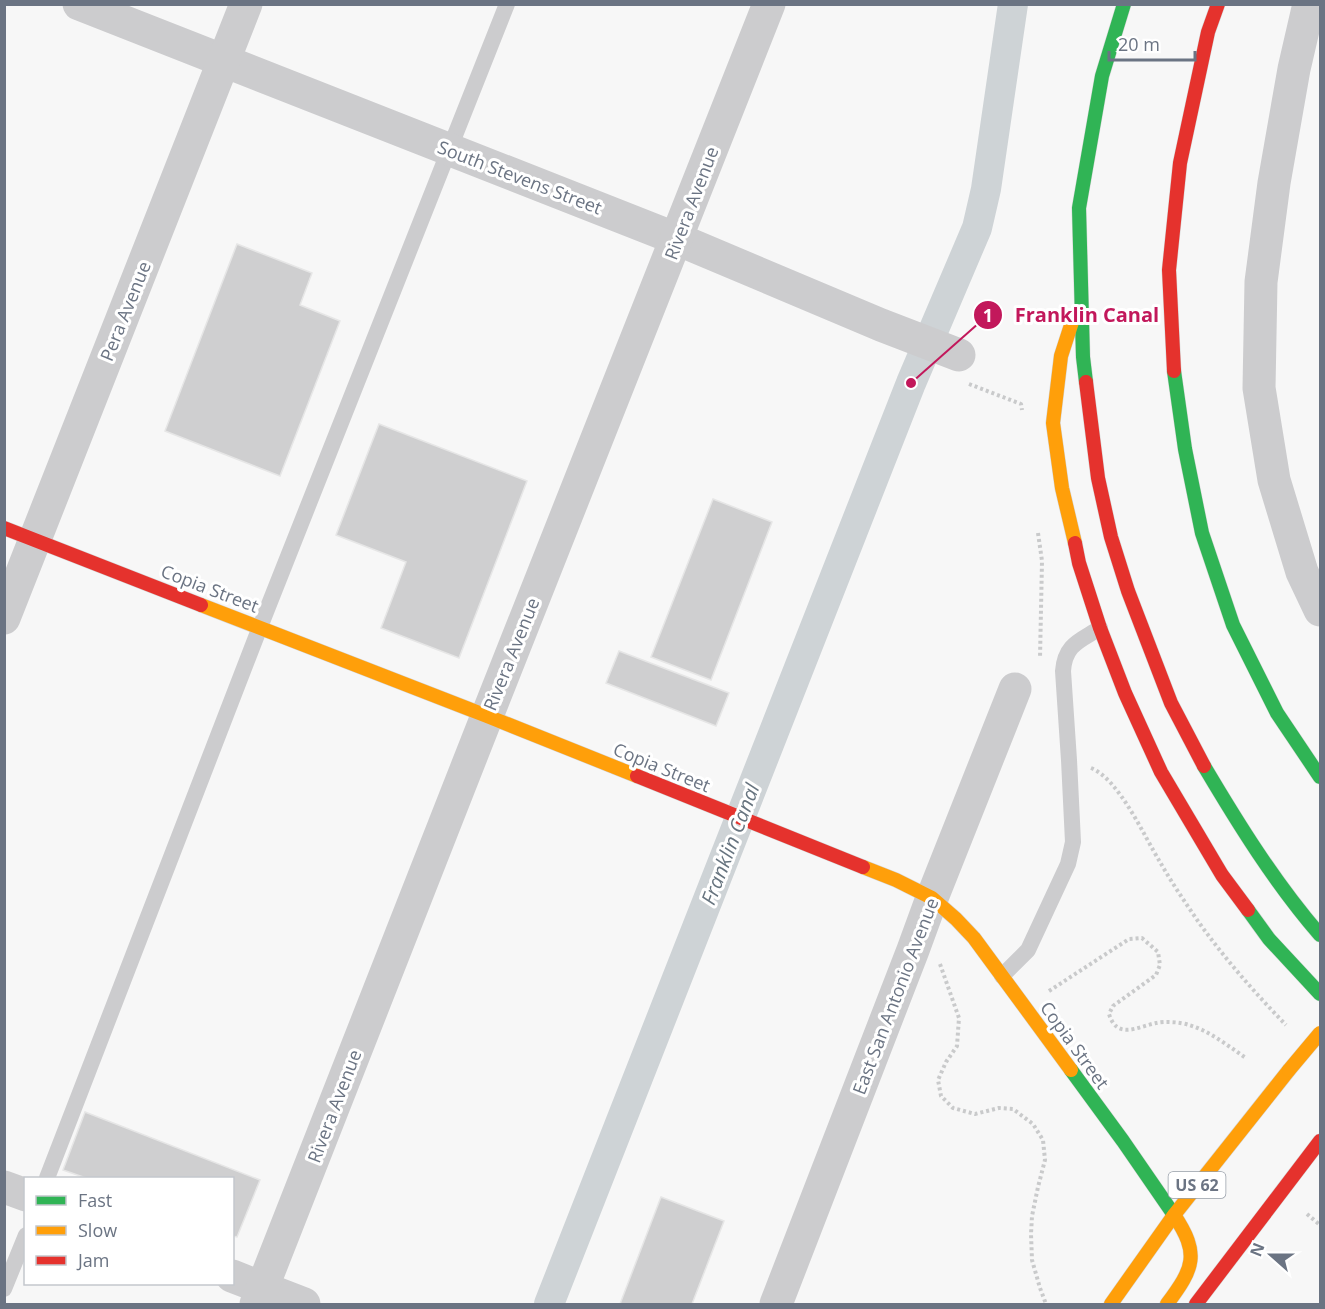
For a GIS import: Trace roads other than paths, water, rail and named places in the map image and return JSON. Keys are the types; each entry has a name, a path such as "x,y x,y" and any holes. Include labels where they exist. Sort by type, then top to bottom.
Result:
{"main road":[{"path":"1124,4 1102,76 1079,208 1083,357 1098,478 1111,537 1128,591 1171,703 1199,758 1230,810 1296,907 1320,935"},
{"path":"1218,4 1208,32 1180,163 1169,270 1173,363 1185,449 1202,533 1233,625 1277,712 1320,777"},
{"path":"1082,294 1061,356 1053,423 1062,488 1076,552 1100,628 1125,693 1161,772 1222,875 1269,939 1320,994"},
{"name":"Copia Street","path":"4,528 764,827 896,880 932,898 974,938 1123,1141 1186,1232 1191,1246 1190,1262 1180,1286 1167,1305"},
{"name":"US 62","path":"1111,1305 1174,1215 1320,1033"},
{"path":"1196,1305 1320,1141"}],"street":[{"name":"South Stevens Street","path":"79,4 677,239 881,325 964,370"},
{"name":"Pera Avenue","path":"4,618 246,4"},
{"name":"Rivera Avenue","path":"259,1296 769,4"},
{"path":"1309,4 1294,69 1274,183 1261,282 1259,388 1274,480 1302,572 1320,610"},
{"name":"East San Antonio Avenue","path":"776,1305 1015,689"},
{"path":"4,1187 24,1194"},
{"path":"234,1277 259,1296 304,1305"}],"lane":[{"path":"48,1177 260,627 507,4"},
{"path":"1002,976 1029,950 1068,864 1073,842 1064,660 1069,649 1100,628"},
{"path":"4,1288 24,1240"}],"waterway":[{"name":"Franklin Canal","path":"549,1304 911,383 977,228 986,189 1013,4"}],"place":[{"name":"Franklin Canal","path":"911,383"}]}
